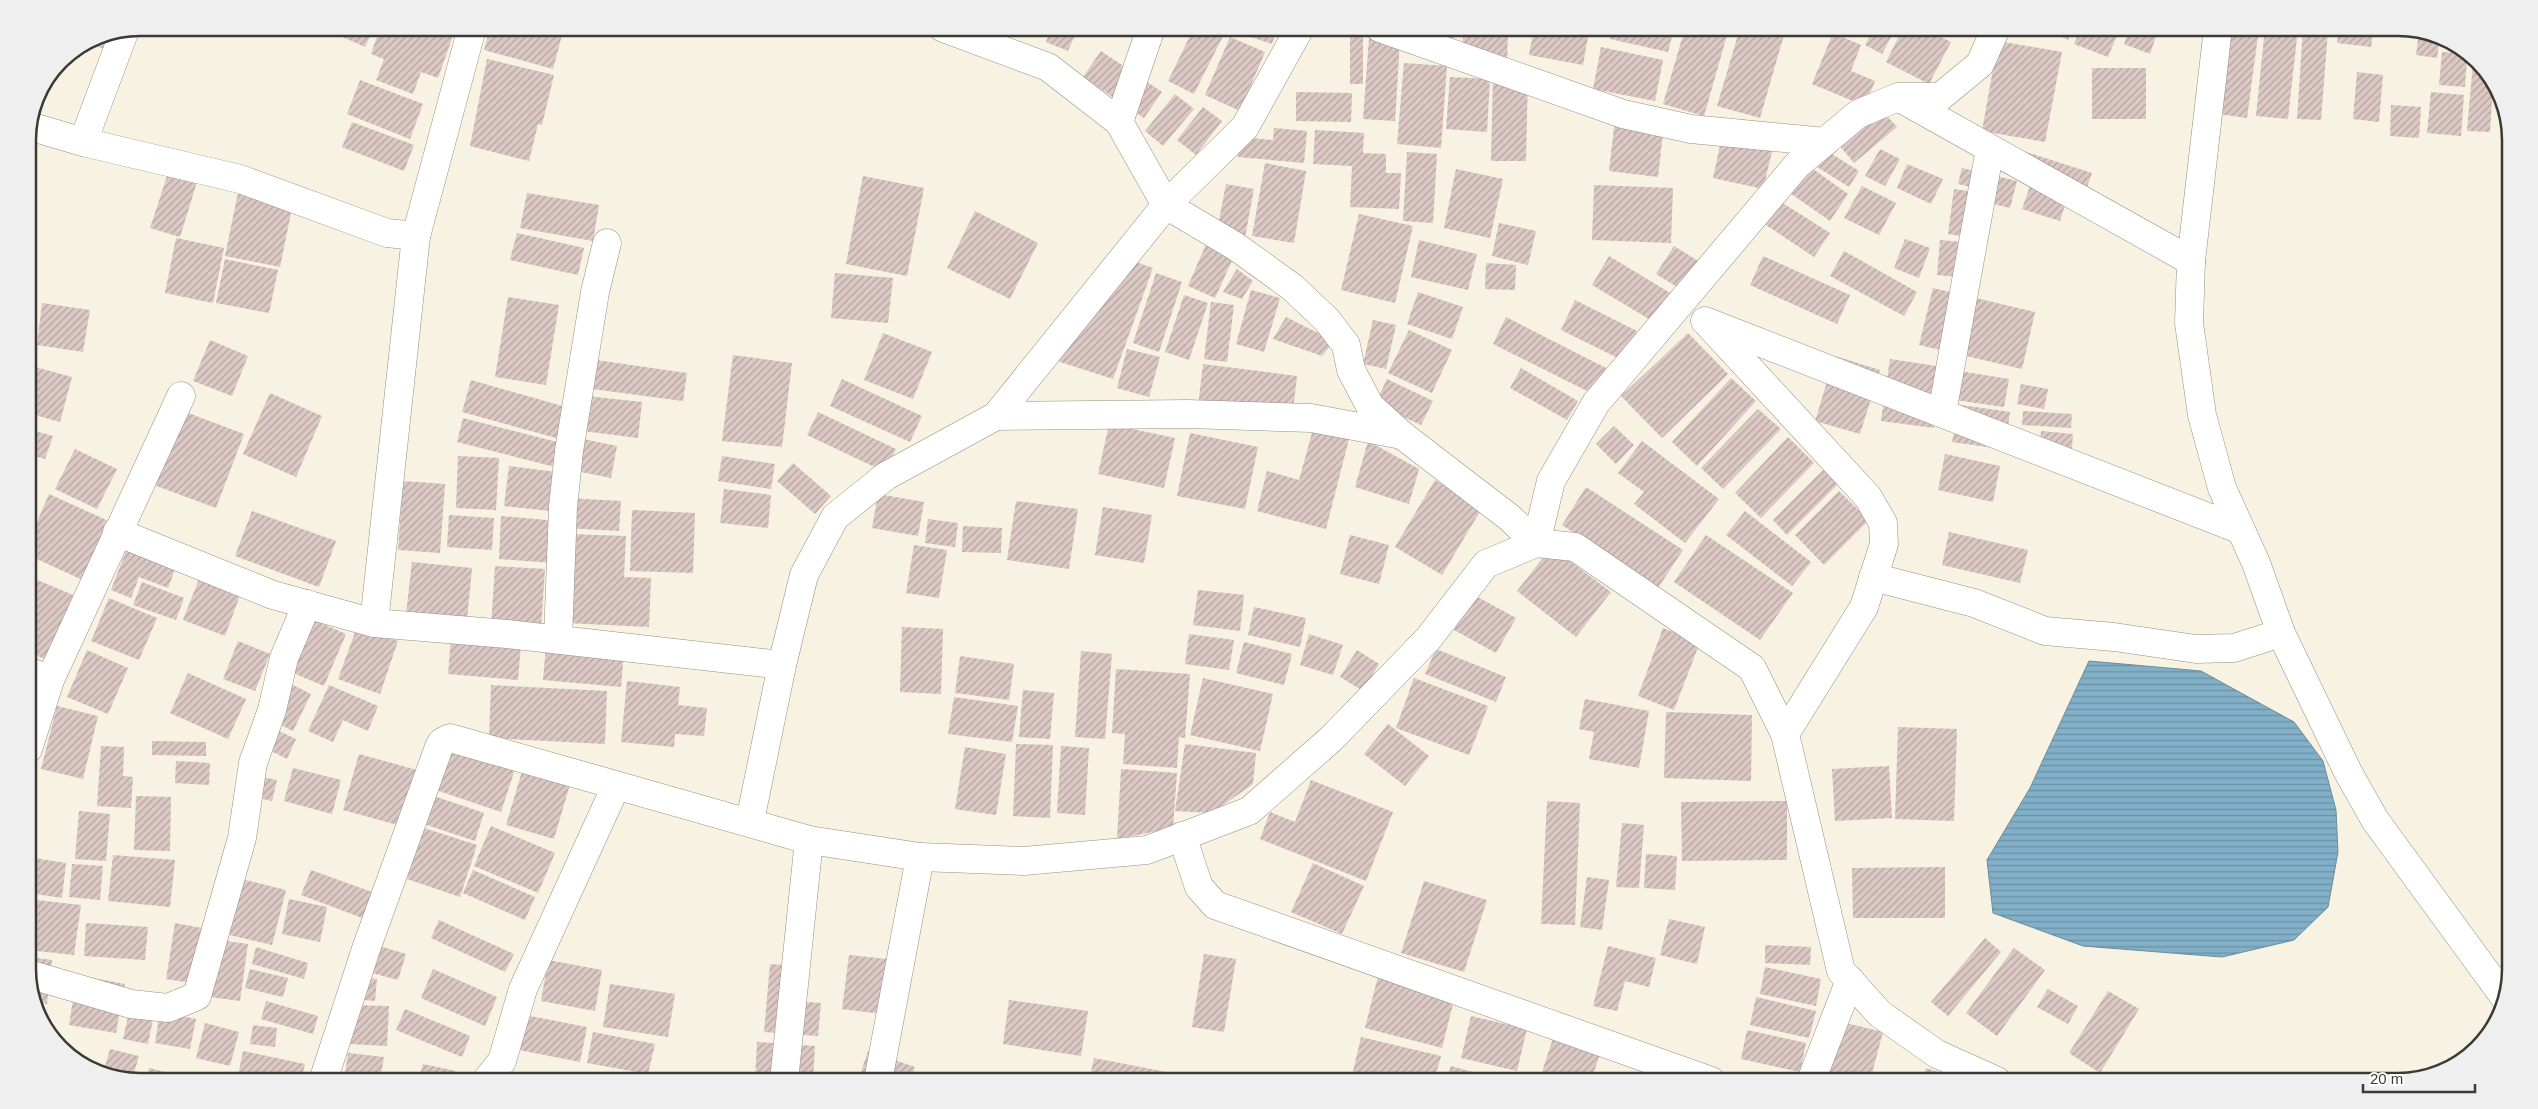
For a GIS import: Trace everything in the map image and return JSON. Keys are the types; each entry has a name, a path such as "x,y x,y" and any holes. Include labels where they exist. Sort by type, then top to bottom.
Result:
{"street":[{"path":"374,623 416,236 470,36"},
{"path":"965,36 1048,67 1119,122 1166,205 1235,246 1292,287 1327,320 1346,345 1351,370 1370,406 1402,435 1510,518 1536,543"},
{"path":"1119,122 1148,36"},
{"path":"750,821 782,665 804,575 835,517 886,476 996,416 1166,205 1245,128 1296,36"},
{"path":"1403,36 1623,114 1691,129 1825,142"},
{"path":"1536,543 1551,481 1596,403 1797,165 1858,114 1898,97 1940,97 1980,64 1992,36"},
{"path":"2217,36 2191,262 2189,323 2202,415 2222,488 2256,563 2281,633 2348,772 2375,820 2500,991"},
{"path":"83,142 122,38"},
{"path":"1898,97 2191,262"},
{"path":"37,128 83,142 240,179 388,233 416,236"},
{"path":"1942,413 1990,149"},
{"path":"558,639 563,507 569,451 595,292 607,243"},
{"path":"1685,298 1868,497 1883,523 1884,544 1864,607 1785,734"},
{"path":"1705,321 2240,530"},
{"path":"36,695 39,675 117,532 181,396"},
{"path":"996,416 1188,414 1311,418 1402,435"},
{"path":"117,532 273,595 374,623 558,639 782,665"},
{"path":"327,1073 366,948 438,748 442,742 450,738 616,786 750,821 809,840 920,857 1024,862 1146,850 1249,811 1331,739 1414,653 1486,564 1536,543 1575,547 1752,668 1785,734 1841,971 1880,1014 1937,1054 1978,1073"},
{"path":"1872,577 1974,604 2045,631 2114,637 2196,649 2234,648 2281,633"},
{"path":"36,976 130,1004 168,1008 197,996 242,838 253,763 272,710 284,658 307,604"},
{"path":"493,1073 502,1061 523,989 616,786"},
{"path":"1182,836 1199,886 1215,905 1686,1073"},
{"path":"785,1073 809,840"},
{"path":"880,1073 920,857"},
{"path":"1815,1073 1850,980"}],"water":[{"path":"2089,661 2201,671 2294,722 2323,761 2336,810 2338,852 2328,907 2294,940 2222,957 2083,946 1993,913 1987,860 2030,788"}],"building":[{"path":"340,36 370,36 365,47"},
{"path":"377,36 453,36 438,78 421,72 413,94 376,80 384,59 371,54"},
{"path":"488,36 562,36 553,69 484,50"},
{"path":"1048,36 1075,36 1068,51 1046,42"},
{"path":"1190,36 1223,36 1194,94 1168,81"},
{"path":"1248,36 1274,36 1272,44"},
{"path":"1350,36 1363,36 1363,84 1350,84"},
{"path":"1421,36 1454,36 1452,52 1420,48"},
{"path":"1463,36 1508,36 1507,70 1462,69"},
{"path":"1533,36 1588,37 1583,65 1529,55"},
{"path":"1611,36 1672,36 1668,52 1610,39"},
{"path":"1683,36 1727,36 1704,116 1663,104"},
{"path":"1738,36 1784,36 1760,118 1717,106"},
{"path":"1832,36 1840,36 1861,45 1851,71 1875,81 1865,106 1812,84"},
{"path":"1870,36 1892,36 1882,54 1865,45"},
{"path":"1899,36 1939,36 1951,42 1929,84 1886,62"},
{"path":"2060,36 2070,36 2068,40"},
{"path":"2078,36 2117,36 2108,57 2074,44"},
{"path":"2127,36 2156,36 2150,54 2124,44"},
{"path":"2228,36 2258,36 2247,118 2218,114"},
{"path":"2264,36 2297,36 2288,119 2256,116"},
{"path":"2302,36 2328,36 2321,120 2297,119"},
{"path":"2338,36 2373,36 2371,47 2337,43"},
{"path":"1230,37 1265,52 1240,111 1205,95"},
{"path":"1369,38 1400,40 1395,121 1363,119"},
{"path":"2418,38 2439,44 2437,58 2416,55"},
{"path":"111,41 108,50 96,46"},
{"path":"1998,41 2062,52 2045,142 1982,131"},
{"path":"1601,47 1663,60 1655,101 1593,89"},
{"path":"1101,51 1162,92 1144,118 1083,77"},
{"path":"2442,52 2454,53 2467,63 2465,87 2439,85"},
{"path":"487,59 554,75 542,125 538,124 529,161 470,146"},
{"path":"1404,63 1447,66 1441,148 1397,144"},
{"path":"2092,68 2146,68 2146,119 2092,119"},
{"path":"2472,68 2484,82 2492,97 2490,132 2467,131"},
{"path":"2357,72 2383,75 2379,122 2353,119"},
{"path":"1493,74 1528,74 1526,161 1491,161"},
{"path":"1450,77 1490,79 1487,132 1446,129"},
{"path":"360,80 423,104 410,139 347,114"},
{"path":"1296,92 1352,93 1351,122 1296,121"},
{"path":"2431,92 2464,95 2461,136 2427,133"},
{"path":"1175,94 1194,109 1163,146 1145,131"},
{"path":"2391,105 2421,107 2419,138 2390,136"},
{"path":"1203,107 1222,121 1196,155 1177,140"},
{"path":"1881,109 1897,127 1854,163 1839,145"},
{"path":"1616,111 1665,116 1658,177 1609,171"},
{"path":"352,122 414,145 404,171 342,147"},
{"path":"1724,127 1775,139 1763,189 1713,178"},
{"path":"1274,128 1307,131 1304,163 1238,157 1240,137 1273,140"},
{"path":"1315,130 1364,133 1363,153 1386,154 1386,173 1401,173 1399,209 1350,207 1352,166 1313,164"},
{"path":"2011,147 2092,173 2083,199 2003,173"},
{"path":"1880,149 1900,159 1885,186 1865,176"},
{"path":"1827,151 1859,171 1849,187 1817,167"},
{"path":"1407,152 1437,154 1433,223 1403,221"},
{"path":"1265,163 1306,171 1294,243 1252,236"},
{"path":"1907,164 1943,179 1931,204 1897,188"},
{"path":"1809,166 1848,194 1830,221 1790,193"},
{"path":"1962,168 2017,181 2010,208 1993,204 1996,193 1958,184"},
{"path":"1456,169 1503,179 1490,238 1444,228"},
{"path":"168,173 197,182 180,237 150,228"},
{"path":"863,176 924,188 907,276 846,264"},
{"path":"1226,184 1254,189 1245,237 1217,231"},
{"path":"1594,185 1673,188 1671,243 1592,240"},
{"path":"1862,186 1896,203 1879,235 1844,218"},
{"path":"2030,186 2067,199 2060,221 2022,209"},
{"path":"239,188 294,198 280,267 225,256"},
{"path":"1954,189 1981,193 1975,238 1948,234"},
{"path":"527,193 599,205 593,241 520,228"},
{"path":"1778,200 1830,233 1814,257 1763,223"},
{"path":"975,211 1038,243 1010,299 947,268"},
{"path":"1359,214 1413,226 1395,303 1341,290"},
{"path":"1499,223 1536,231 1528,265 1492,256"},
{"path":"517,233 584,248 578,275 510,260"},
{"path":"176,238 224,248 213,303 165,293"},
{"path":"1905,239 1930,248 1919,278 1894,268"},
{"path":"1419,240 1477,254 1468,290 1411,277"},
{"path":"1940,240 1972,243 1969,278 1937,275"},
{"path":"1207,242 1235,254 1215,298 1188,286"},
{"path":"1674,246 1700,262 1682,290 1656,274"},
{"path":"1844,251 1917,292 1904,316 1830,276"},
{"path":"1609,256 1672,294 1654,322 1592,285"},
{"path":"1763,256 1850,295 1837,324 1750,285"},
{"path":"225,259 278,270 269,313 216,303"},
{"path":"1127,259 1153,268 1113,379 1057,361"},
{"path":"1486,263 1516,265 1515,290 1485,289"},
{"path":"1237,269 1253,281 1242,299 1223,292"},
{"path":"835,273 893,278 888,323 831,318"},
{"path":"1156,273 1182,282 1159,352 1133,343"},
{"path":"1933,288 2035,312 2022,369 1919,345"},
{"path":"1251,290 1280,298 1264,352 1236,344"},
{"path":"1418,292 1463,307 1452,339 1407,324"},
{"path":"1184,295 1208,303 1189,360 1165,352"},
{"path":"508,297 559,305 546,385 495,377"},
{"path":"1575,300 1637,331 1622,360 1561,330"},
{"path":"1211,302 1234,305 1227,362 1204,359"},
{"path":"42,303 90,310 83,352 37,345"},
{"path":"1286,317 1334,341 1322,356 1273,339"},
{"path":"1506,317 1606,368 1593,394 1493,344"},
{"path":"1373,320 1396,325 1386,369 1363,364"},
{"path":"1409,330 1452,350 1432,393 1388,373"},
{"path":"883,333 932,352 913,399 864,380"},
{"path":"1688,333 1728,374 1662,438 1621,396"},
{"path":"210,340 248,356 232,396 193,381"},
{"path":"1127,349 1160,357 1149,397 1117,388"},
{"path":"733,355 792,363 782,447 722,441"},
{"path":"1835,356 1880,370 1860,434 1815,421"},
{"path":"1890,359 1943,367 1934,428 1881,421"},
{"path":"596,360 687,373 683,401 592,389"},
{"path":"1203,364 1297,376 1292,419 1198,407"},
{"path":"36,367 72,377 60,422 36,415"},
{"path":"1521,368 1578,401 1567,420 1510,388"},
{"path":"1953,370 2009,379 2004,407 1948,399"},
{"path":"1731,378 1756,401 1697,466 1672,442"},
{"path":"842,379 922,416 910,442 830,406"},
{"path":"1387,379 1433,401 1421,425 1375,404"},
{"path":"471,380 569,408 560,439 462,412"},
{"path":"2021,384 2048,389 2044,409 2017,404"},
{"path":"270,393 322,416 296,477 243,454"},
{"path":"587,396 642,402 638,438 583,431"},
{"path":"1954,404 2010,412 2008,427"},
{"path":"1758,409 1781,429 1723,489 1701,468"},
{"path":"183,411 244,434 216,508 154,485"},
{"path":"2023,411 2072,414 2071,428 2022,425"},
{"path":"818,412 896,449 885,472 807,435"},
{"path":"463,418 565,444 559,468 457,442"},
{"path":"1956,423 2001,449 1952,442"},
{"path":"1109,424 1175,438 1164,488 1098,474"},
{"path":"1614,426 1634,445 1616,464 1596,444"},
{"path":"1313,429 1349,439 1326,529 1257,511 1267,471 1299,480"},
{"path":"36,431 53,436 45,459 36,456"},
{"path":"2041,431 2073,434 2071,461 2039,458"},
{"path":"1190,433 1258,447 1245,509 1177,496"},
{"path":"1788,437 1814,463 1761,518 1735,493"},
{"path":"578,438 617,446 611,478 571,470"},
{"path":"1368,441 1419,469 1409,504 1355,487"},
{"path":"1642,441 1719,499 1685,543 1634,504 1644,492 1618,473"},
{"path":"75,449 117,469 97,509 55,489"},
{"path":"1945,454 2000,466 1993,502 1938,490"},
{"path":"458,456 499,458 496,510 456,508"},
{"path":"722,456 775,464 771,489 718,481"},
{"path":"793,463 831,496 815,514 777,481"},
{"path":"509,466 564,473 559,512 504,506"},
{"path":"1824,469 1838,484 1787,535 1773,520"},
{"path":"1435,480 1482,508 1442,575 1395,547"},
{"path":"403,481 445,484 440,553 398,550"},
{"path":"1586,487 1683,550 1658,588 1562,525"},
{"path":"724,489 771,495 768,528 720,523"},
{"path":"1839,491 1869,520 1824,565 1795,535"},
{"path":"49,494 113,523 87,582 36,559 36,524"},
{"path":"878,494 924,502 918,536 872,528"},
{"path":"566,498 621,501 619,531 565,528"},
{"path":"1016,501 1078,509 1069,569 1007,560"},
{"path":"1103,507 1152,515 1144,563 1095,555"},
{"path":"632,510 695,513 693,573 630,571"},
{"path":"252,511 336,541 319,587 235,556"},
{"path":"1745,511 1811,562 1792,586 1726,535"},
{"path":"449,515 494,518 492,550 447,547"},
{"path":"501,516 558,521 555,563 499,559"},
{"path":"928,519 958,523 955,547 925,543"},
{"path":"963,526 1002,528 1001,553 962,552"},
{"path":"1949,532 2028,550 2020,583 1942,565"},
{"path":"570,534 626,536 624,577 651,578 649,627 566,623"},
{"path":"1350,535 1389,545 1379,584 1340,574"},
{"path":"1706,535 1793,593 1760,640 1674,582"},
{"path":"129,543 178,561 168,588 139,577 131,598 111,590"},
{"path":"914,545 947,550 939,598 906,593"},
{"path":"1551,547 1611,592 1576,637 1517,591"},
{"path":"412,562 472,568 467,620 406,614"},
{"path":"495,566 545,569 541,628 491,625"},
{"path":"201,574 242,590 225,636 183,620"},
{"path":"36,579 73,595 47,660 36,655"},
{"path":"142,582 184,598 176,620 133,605"},
{"path":"1198,590 1244,595 1240,631 1193,625"},
{"path":"1474,595 1516,618 1496,653 1454,630"},
{"path":"109,598 157,618 139,660 91,641"},
{"path":"1254,607 1306,618 1300,647 1248,635"},
{"path":"309,618 346,634 324,686 286,670"},
{"path":"357,627 398,641 380,694 338,679"},
{"path":"902,627 943,629 941,694 900,692"},
{"path":"1663,628 1700,642 1674,710 1638,696"},
{"path":"1189,634 1234,640 1229,670 1185,664"},
{"path":"1309,634 1343,645 1333,675 1300,665"},
{"path":"451,639 521,645 518,680 448,674"},
{"path":"238,641 270,654 255,691 223,679"},
{"path":"1244,642 1292,654 1284,685 1236,673"},
{"path":"546,645 624,652 621,687 543,680"},
{"path":"1436,649 1506,677 1496,702 1425,674"},
{"path":"87,650 128,668 108,714 67,697"},
{"path":"1357,650 1379,664 1363,691 1340,677"},
{"path":"1081,651 1112,654 1105,739 1075,737"},
{"path":"960,656 1014,664 1009,700 955,693"},
{"path":"1116,669 1190,674 1185,738 1179,737 1177,768 1123,764 1125,734 1112,733"},
{"path":"188,673 246,699 228,739 170,713"},
{"path":"1203,678 1273,694 1260,751 1190,735"},
{"path":"1414,678 1488,706 1469,755 1396,728"},
{"path":"283,680 311,694 293,731 265,717"},
{"path":"627,681 680,687 678,705 707,708 704,736 675,734 674,747 621,742"},
{"path":"329,685 378,706 368,731 343,720 333,742 308,731"},
{"path":"491,685 607,691 605,744 489,738"},
{"path":"1023,690 1054,693 1050,739 1019,737"},
{"path":"954,697 1018,706 1012,742 948,734"},
{"path":"1585,699 1649,711 1639,768 1589,759 1594,732 1579,729"},
{"path":"57,706 98,716 83,779 41,769"},
{"path":"1666,712 1752,715 1751,781 1664,778"},
{"path":"262,723 296,739 287,759 253,742"},
{"path":"1388,724 1429,756 1405,786 1364,754"},
{"path":"1898,727 1957,729 1954,821 1895,819"},
{"path":"152,741 206,742 206,756 152,755"},
{"path":"1016,744 1053,745 1050,818 1013,816"},
{"path":"1185,744 1256,753 1253,784 1212,813 1175,811"},
{"path":"445,745 515,769 501,812 430,788"},
{"path":"101,746 124,747 123,776 133,777 131,808 97,806"},
{"path":"1061,746 1089,748 1085,815 1057,813"},
{"path":"965,747 1006,754 996,815 955,809"},
{"path":"359,754 417,770 401,826 343,810"},
{"path":"176,761 210,763 209,785 175,783"},
{"path":"1889,766 1892,818 1835,821 1832,769"},
{"path":"293,768 341,780 332,814 284,801"},
{"path":"523,768 571,781 554,839 506,825"},
{"path":"1121,769 1177,773 1173,828 1117,839"},
{"path":"242,773 277,780 272,801 237,793"},
{"path":"1311,780 1393,812 1366,881 1260,839 1270,812 1295,822"},
{"path":"431,795 484,813 475,841 421,823"},
{"path":"136,796 171,797 170,851 134,850"},
{"path":"1547,801 1580,803 1575,925 1541,924"},
{"path":"1787,801 1787,860 1682,861 1681,802"},
{"path":"79,811 110,814 106,861 75,859"},
{"path":"1622,823 1644,825 1639,888 1616,887"},
{"path":"491,826 555,853 538,893 474,866"},
{"path":"424,828 477,845 460,897 407,879"},
{"path":"1646,854 1677,856 1675,890 1644,888"},
{"path":"113,855 175,860 170,907 108,901"},
{"path":"36,858 66,863 62,898 36,894"},
{"path":"1313,863 1364,886 1342,934 1291,912"},
{"path":"72,864 103,866 100,900 69,897"},
{"path":"1945,867 1945,918 1853,918 1852,868"},
{"path":"311,870 375,893 365,919 301,895"},
{"path":"473,870 535,897 525,920 463,893"},
{"path":"221,874 286,890 272,945 221,933"},
{"path":"1587,877 1609,880 1602,930 1580,927"},
{"path":"1424,881 1487,900 1464,972 1401,953"},
{"path":"289,899 327,907 320,942 282,934"},
{"path":"36,900 81,905 74,955 36,951"},
{"path":"1669,919 1705,927 1697,964 1660,955"},
{"path":"439,920 514,954 505,972 431,938"},
{"path":"86,923 148,927 145,960 84,956"},
{"path":"175,923 207,929 198,984 166,979"},
{"path":"1985,938 2001,952 1948,1016 1931,1002"},
{"path":"218,940 248,944 240,1001 210,997"},
{"path":"373,944 406,954 398,980 365,971"},
{"path":"1765,945 1811,947 1810,965 1765,963"},
{"path":"1608,946 1656,958 1649,987 1625,981 1617,1011 1593,1006"},
{"path":"256,947 308,963 304,979 252,964"},
{"path":"2014,948 2045,970 1997,1036 1966,1013"},
{"path":"1204,954 1236,959 1224,1032 1192,1027"},
{"path":"849,955 896,960 890,1015 842,1009"},
{"path":"36,958 52,960 47,1004 42,1003 38,989"},
{"path":"548,960 602,970 595,1011 541,1001"},
{"path":"770,964 795,966 793,1001 821,1003 818,1036 764,1032"},
{"path":"1765,967 1821,979 1816,1006 1760,994"},
{"path":"250,969 288,978 283,997 245,988"},
{"path":"433,969 497,997 485,1026 421,998"},
{"path":"1379,972 1456,992 1442,1048 1365,1028"},
{"path":"77,975 125,984 116,1033 69,1025"},
{"path":"358,977 377,979 375,1001 356,999"},
{"path":"610,984 675,994 668,1037 603,1027"},
{"path":"2048,989 2078,1006 2068,1024 2037,1007"},
{"path":"2108,991 2139,1009 2100,1073 2069,1053"},
{"path":"133,994 157,999 148,1044 123,1039"},
{"path":"1756,997 1816,1011 1809,1038 1750,1025"},
{"path":"1009,1000 1088,1011 1081,1056 1003,1044"},
{"path":"266,1001 318,1016 313,1034 261,1019"},
{"path":"349,1005 389,1006 387,1046 348,1044"},
{"path":"405,1009 470,1036 462,1057 396,1030"},
{"path":"160,1012 196,1019 190,1049 155,1043"},
{"path":"525,1015 587,1027 580,1062 519,1050"},
{"path":"1471,1016 1527,1029 1517,1071 1461,1058"},
{"path":"1842,1022 1883,1032 1872,1073 1829,1073"},
{"path":"205,1023 239,1032 230,1066 196,1058"},
{"path":"253,1025 277,1028 275,1047 250,1044"},
{"path":"1747,1030 1806,1043 1800,1072 1741,1059"},
{"path":"593,1032 655,1044 648,1073 587,1063"},
{"path":"1555,1032 1602,1048 1594,1073 1542,1073"},
{"path":"1361,1037 1441,1056 1436,1073 1353,1073"},
{"path":"757,1042 815,1046 813,1073 755,1073"},
{"path":"110,1049 139,1056 134,1073 105,1067"},
{"path":"243,1051 305,1064 303,1073 239,1073"},
{"path":"868,1051 915,1067 913,1073 861,1073"},
{"path":"348,1053 384,1057 381,1073 345,1073"},
{"path":"1094,1058 1172,1073 1091,1073"},
{"path":"423,1064 456,1071 455,1073 420,1073"},
{"path":"1451,1066 1476,1073 1449,1073"},
{"path":"1645,1066 1663,1073 1643,1073"},
{"path":"149,1068 170,1073 148,1073"},
{"path":"1926,1068 1941,1073 1924,1073"}]}
